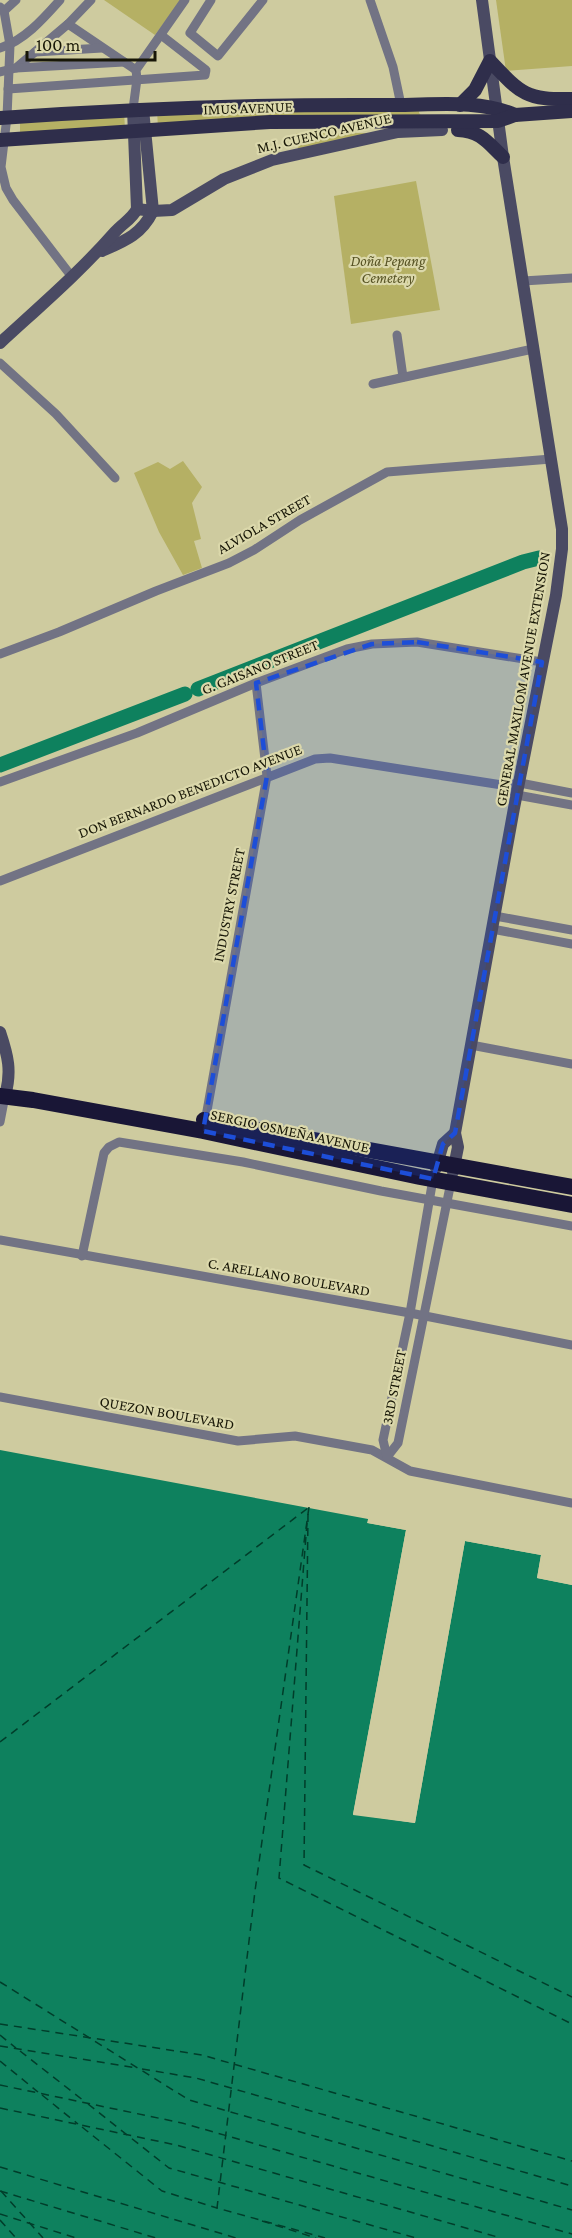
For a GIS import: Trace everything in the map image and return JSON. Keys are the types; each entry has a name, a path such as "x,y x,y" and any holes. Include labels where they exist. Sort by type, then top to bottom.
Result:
{"highway":[{"name":"SERGIO OSMEÑA AVENUE","path":"3,1092 438,1162 572,1188"},
{"name":"SERGIO OSMEÑA AVENUE","path":"204,1126 434,1179 572,1206"}],"main road":[{"name":"GENERAL MAXILOM AVENUE EXTENSION","path":"451,1182 458,1147 455,1133 492,929 542,662 567,544 551,459 503,158 482,0"},
{"path":"460,105 474,90 490,61 518,91 545,99 572,99"},
{"name":"IMUS AVENUE","path":"3,118 246,105 496,107"},
{"path":"496,107 516,115"},
{"path":"0,343 98,253 117,229 131,218 137,208 138,109"},
{"path":"498,122 516,115 572,111"},
{"name":"IMUS AVENUE","path":"2,140 270,122 498,122"},
{"path":"428,123 442,130 472,130 503,158"},
{"path":"98,253 129,239 145,226 153,211 139,130"},
{"name":"M.J. CUENCO AVENUE","path":"137,208 153,211 172,210 224,179 272,160 398,132 442,130"},
{"path":"0,1032 9,1056 3,1092"},
{"name":"GENERAL MAXILOM AVENUE EXTENSION","path":"434,1179 443,1144 455,1133"}],"street":[{"path":"16,0 2,13 10,45 1,167 6,188 13,200 72,277"},
{"path":"0,48 10,45 45,17 60,0"},
{"path":"8,70 35,52 68,24 91,0"},
{"path":"138,109 135,95 136,74 185,0"},
{"path":"211,0 190,33 218,56 263,0"},
{"path":"370,0 393,67 401,105"},
{"path":"68,24 124,62 136,74"},
{"path":"8,88 136,74 200,76 207,73 161,35"},
{"path":"35,52 102,48"},
{"path":"8,70 124,62"},
{"path":"523,281 572,278"},
{"path":"396,335 403,377"},
{"path":"373,384 533,349"},
{"path":"0,363 56,414 115,478"},
{"name":"ALVIOLA STREET","path":"0,654 229,563 254,550 300,520 387,472 551,459"},
{"name":"G. GAISANO STREET","path":"0,782 137,733 320,658 372,644 417,642 542,662"},
{"name":"INDUSTRY STREET","path":"204,1126 267,776 256,684"},
{"name":"DON BERNARDO BENEDICTO AVENUE","path":"0,881 309,760 330,758 519,789"},
{"path":"519,789 572,793"},
{"path":"519,789 572,805"},
{"path":"495,916 572,930"},
{"path":"492,929 572,944"},
{"path":"471,1045 572,1064"},
{"path":"0,1122 3,1092"},
{"path":"82,1256 104,1153 119,1142 243,1162 572,1226"},
{"name":"3RD STREET","path":"387,1457 383,1440 410,1313 434,1179"},
{"name":"3RD STREET","path":"387,1457 398,1443 451,1182"},
{"name":"C. ARELLANO BOULEVARD","path":"0,1240 410,1313 572,1345"},
{"name":"QUEZON BOULEVARD","path":"0,1397 238,1441 295,1436 372,1450 410,1471 572,1503"}],"highlighted area":[{"path":"417,642 542,662 455,1133 443,1144 433,1179 203,1131 267,776 256,683 372,644"}],"green space":[{"path":"104,0 181,0 155,35"},
{"path":"496,0 572,0 572,66 506,71"},
{"path":"420,105 419,113 428,123 158,129 157,109"},
{"path":"124,110 125,130 20,138 20,116"},
{"path":"296,133 394,133 298,149"},
{"name":"Doña Pepang Cemetery","path":"416,181 440,310 351,324 334,196"},
{"path":"183,461 202,487 192,503 201,539 194,541 202,568 183,575 159,532 134,473 158,462 170,469"}],"shaded area":[{"path":"0,1450 368,1519 368,1523 406,1530 353,1815 415,1823 465,1541 541,1555 537,1578 572,1585 572,2238 0,2238"}],"pier":[{"path":"369,1516 371,1521 407,1527 409,1530 356,1812 412,1820 463,1539 542,1552 544,1555 540,1576 572,1582 572,1585 537,1578 541,1555 465,1541 415,1823 353,1814 406,1530 367,1523"}],"waterway":[{"path":"198,689 523,562 539,558"},
{"path":"0,765 185,694"}],"ferry route":[{"path":"309,1507 255,1891 217,2208 325,2238"},
{"path":"0,1742 308,1508"},
{"path":"308,1514 304,1865 572,1997"},
{"path":"307,1523 279,1878 572,2024"},
{"path":"0,1982 189,2100 572,2210"},
{"path":"0,2024 202,2055 572,2161"},
{"path":"0,2035 16,2048"},
{"path":"0,2046 137,2068"},
{"path":"20,2051 84,2101"},
{"path":"0,2061 38,2092"},
{"path":"142,2069 196,2078 572,2186"},
{"path":"0,2085 182,2123 572,2234"},
{"path":"42,2095 78,2124"},
{"path":"88,2104 169,2168 416,2238"},
{"path":"0,2108 176,2145 501,2238"},
{"path":"82,2127 162,2191 217,2208"},
{"path":"0,2167 236,2238"},
{"path":"0,2191 156,2238"},
{"path":"1,2191 43,2238"},
{"path":"0,2214 76,2238"},
{"path":"0,2220 16,2238"},
{"path":"262,2221 316,2238"}]}
